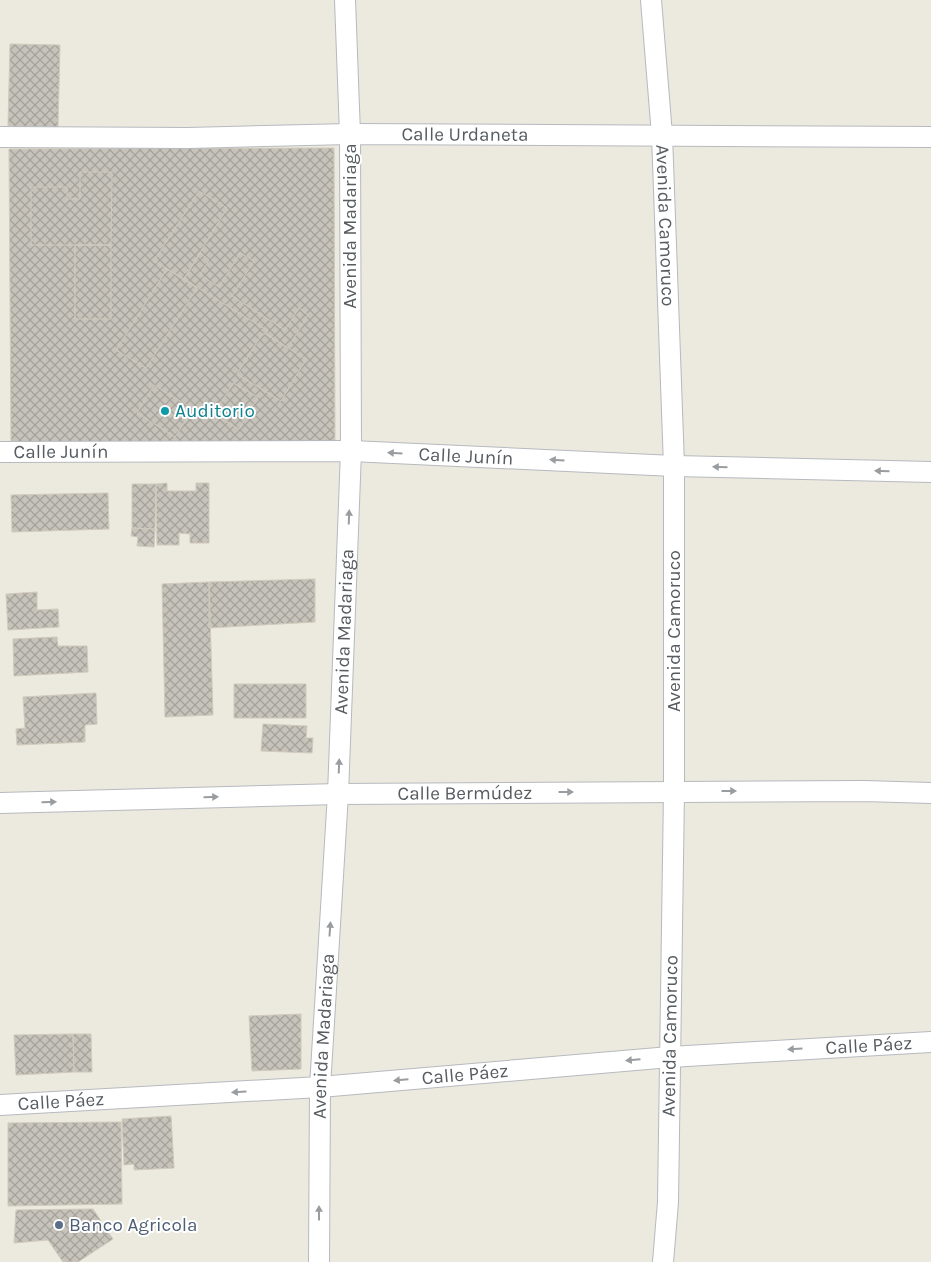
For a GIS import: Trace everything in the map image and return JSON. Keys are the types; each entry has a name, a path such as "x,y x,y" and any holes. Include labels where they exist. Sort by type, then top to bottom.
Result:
{"street":[{"name":"Avenida Madariaga","path":"319,1262 320,1087 338,794 351,451 350,134 345,0"},
{"name":"Avenida Camoruco","path":"651,0 662,135 674,466 674,791 668,1202 663,1262"},
{"name":"Calle Urdaneta","path":"0,137 188,138 350,134 931,137"},
{"name":"Calle Junín","path":"0,452 351,451 674,466 931,472"},
{"name":"Calle Bermúdez","path":"0,804 338,794 674,791 864,791 931,794"},
{"name":"Calle Páez","path":"0,1105 320,1087 670,1057 931,1042"}],"building":[{"path":"10,44 60,45 58,127 8,126"},
{"path":"334,148 335,444 11,443 9,149"},
{"path":"80,172 112,172 111,245 31,245 31,187 67,187 67,199 80,199"},
{"path":"199,191 227,208 184,279 154,261"},
{"path":"75,245 111,245 111,319 75,319"},
{"path":"200,253 209,260 200,275 219,287 240,253 254,261 232,296 285,330 299,308 308,315 288,348 266,334 268,331 184,279"},
{"path":"167,269 197,288 146,368 116,350"},
{"path":"262,334 266,334 306,359 281,401 237,374"},
{"path":"233,383 258,397 239,429 214,415"},
{"name":"Auditorio","path":"154,385 193,409 175,437 137,413"},
{"path":"167,483 167,491 196,491 196,483 209,483 209,543 190,543 190,534 179,533 179,545 157,545 156,484"},
{"path":"132,484 156,484 155,529 132,528"},
{"path":"108,493 109,529 12,532 11,495"},
{"path":"132,528 155,529 154,547 137,546 138,537 131,536"},
{"path":"315,579 315,622 209,628 209,582"},
{"path":"209,582 213,715 165,717 162,584"},
{"path":"37,592 37,610 58,609 59,627 8,630 6,594"},
{"path":"57,637 58,646 87,646 88,672 14,676 13,639"},
{"path":"234,684 306,684 306,718 234,718"},
{"path":"96,693 97,724 85,725 85,742 17,745 16,729 25,728 23,697"},
{"path":"263,724 307,726 306,738 313,738 312,753 261,751"},
{"path":"301,1014 301,1069 252,1071 249,1016"},
{"path":"73,1034 74,1072 16,1075 14,1035"},
{"path":"73,1034 91,1034 92,1072 74,1072"},
{"path":"171,1116 174,1168 134,1170 134,1164 124,1165 122,1119"},
{"path":"121,1122 122,1204 8,1206 8,1123"},
{"name":"Banco Agricola","path":"93,1209 113,1239 78,1262 63,1262 48,1240 14,1243 16,1210"}],"place":[{"name":"Auditorio","path":"165,411"},
{"name":"Banco Agricola","path":"59,1225"}]}
